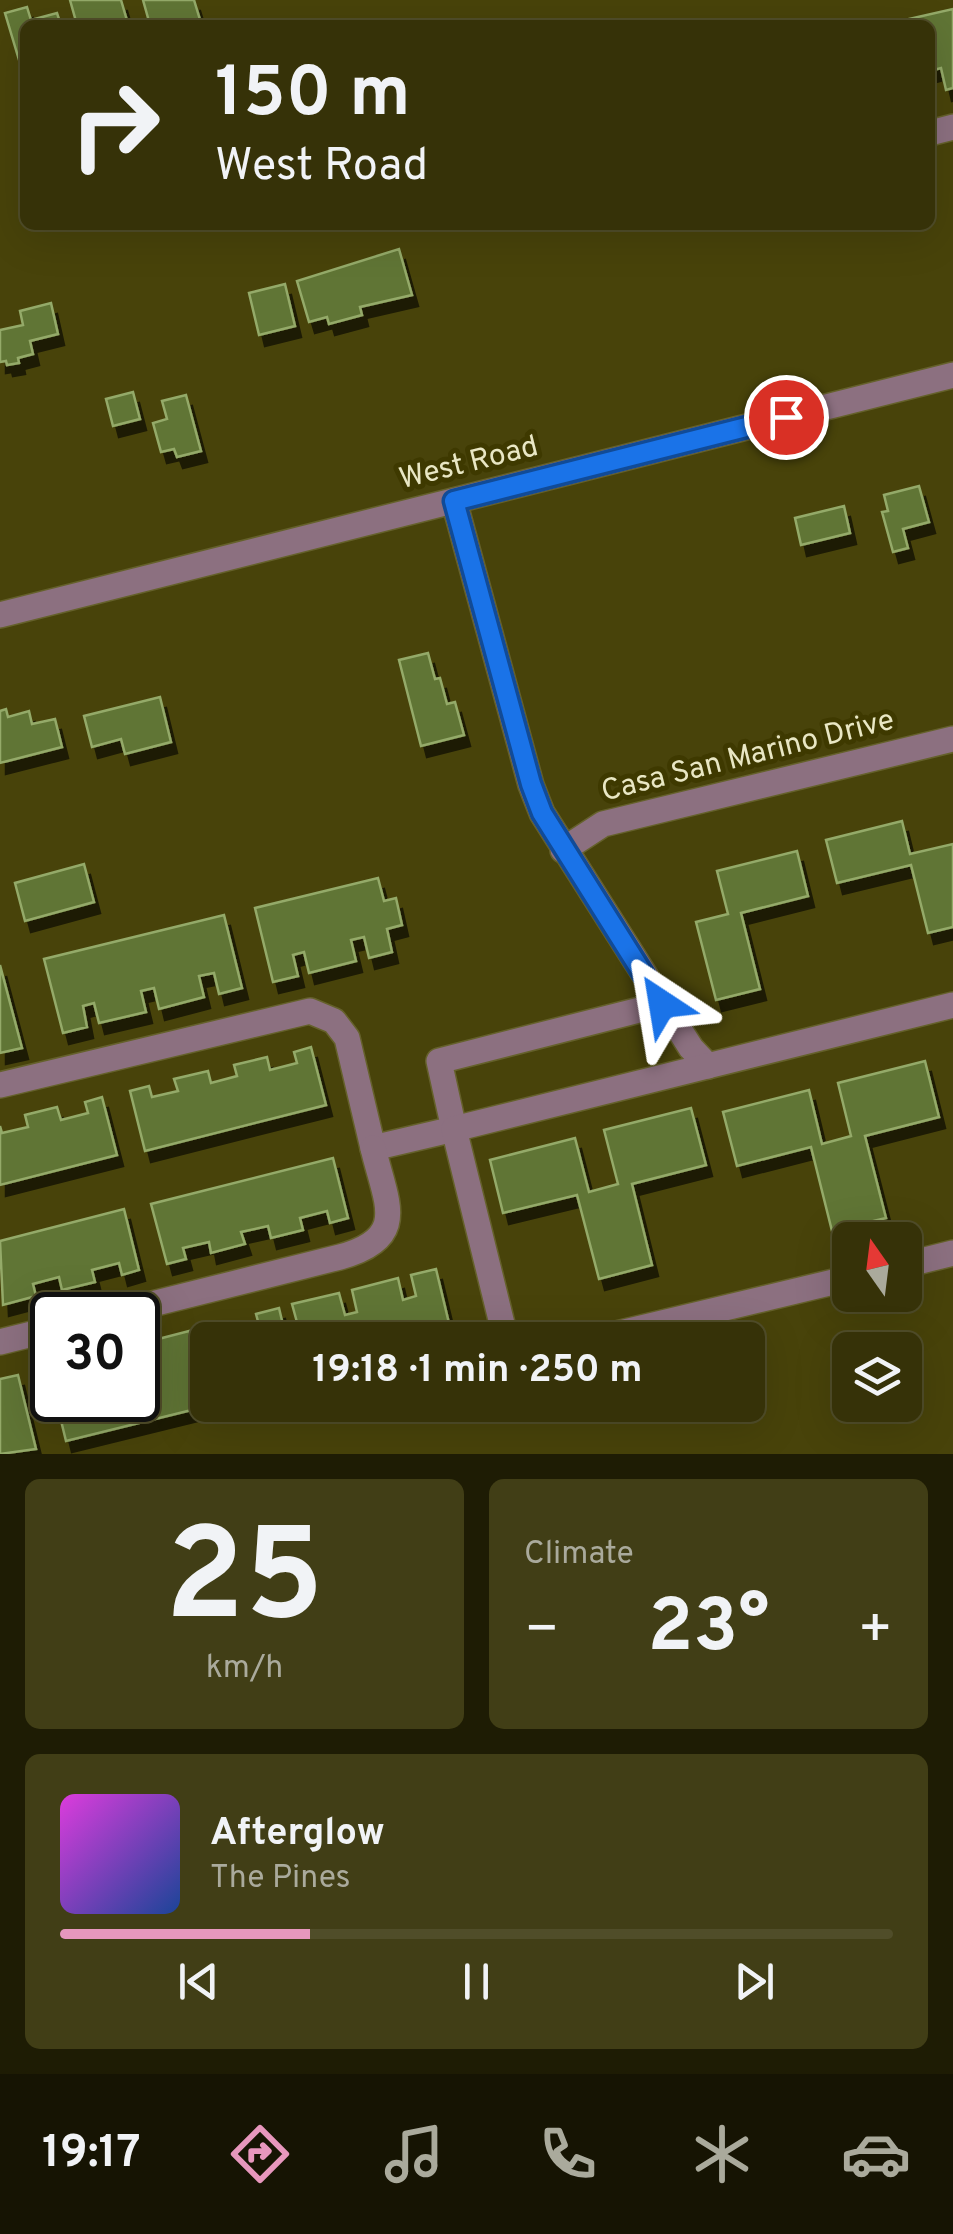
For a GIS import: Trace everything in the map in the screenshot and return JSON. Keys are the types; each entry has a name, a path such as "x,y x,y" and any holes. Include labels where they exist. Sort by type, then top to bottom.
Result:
{"street":[{"name":"West Road","path":"0,616 953,375"},
{"path":"454,501 542,813 690,1048 708,1066"},
{"name":"Casa San Marino Drive","path":"564,850 603,824 953,739"},
{"path":"502,1322 440,1061 662,1004"},
{"path":"373,1148 953,1005"},
{"path":"0,1085 310,1011 324,1015 343,1030 388,1208 388,1224 376,1244 340,1258 160,1302"},
{"path":"922,1260 953,1253"},
{"path":"667,1322 832,1282"},
{"path":"0,1342 30,1334"}],"building":[{"path":"70,0 121,0 127,20 76,20"},
{"path":"143,0 194,0 200,20 149,20"},
{"path":"27,7 31,20 20,20 19,60 5,13"},
{"path":"953,9 953,88 946,90 941,68 935,70 935,20 905,20"},
{"path":"57,13 59,20 31,20"},
{"path":"399,249 412,295 360,307 362,315 329,324 327,317 309,322 297,281"},
{"path":"285,284 295,326 259,335 249,293"},
{"path":"51,303 58,334 30,341 33,354 18,358 19,363 0,362 0,330 23,325 20,311"},
{"path":"133,392 140,419 113,426 106,399"},
{"path":"186,395 201,451 177,457 174,449 161,452 153,423 167,419 162,401"},
{"path":"919,486 929,522 903,529 908,548 893,552 882,512 888,511 884,495"},
{"path":"844,506 850,533 801,545 795,518"},
{"path":"428,653 447,704 455,702 464,735 421,746 399,660"},
{"path":"160,697 171,742 125,754 121,739 92,747 84,716"},
{"path":"6,709 8,717 29,711 32,724 55,719 62,747 0,763 0,711"},
{"path":"902,821 910,854 953,844 953,927 928,933 911,865 837,883 826,840"},
{"path":"797,851 808,896 741,913 760,989 716,1000 696,922 728,914 717,871"},
{"path":"84,864 94,902 25,921 15,883"},
{"path":"378,878 384,901 396,898 402,925 387,929 392,952 369,958 364,937 351,940 356,961 309,973 304,952 293,955 298,976 273,982 255,908"},
{"path":"224,915 242,988 219,994 214,973 199,976 204,997 159,1009 154,988 141,991 146,1012 99,1023 94,1003 83,1006 87,1027 63,1033 44,959"},
{"path":"0,965 22,1048 0,1053"},
{"path":"311,1047 326,1105 145,1151 130,1091 149,1086 152,1097 178,1091 174,1079 208,1071 211,1083 237,1076 234,1065 267,1057 270,1070 297,1063 294,1052"},
{"path":"925,1061 939,1117 865,1136 886,1218 832,1222 832,1231 811,1147 737,1166 723,1112 809,1090 822,1144 851,1136 838,1083"},
{"path":"102,1097 117,1155 0,1185 0,1126 2,1133 28,1127 25,1115 57,1107 61,1120 88,1113 85,1102"},
{"path":"691,1108 706,1165 632,1184 652,1265 599,1279 577,1195 503,1213 490,1160 575,1138 589,1192 618,1184 604,1130"},
{"path":"333,1158 348,1218 330,1223 327,1211 300,1218 303,1230 271,1238 268,1226 241,1232 245,1244 211,1253 209,1242 183,1248 186,1259 167,1264 151,1204"},
{"path":"124,1209 139,1270 122,1275 119,1263 92,1270 95,1282 62,1290 59,1277 33,1284 35,1292 30,1292 30,1298 3,1305 0,1241"},
{"path":"436,1269 449,1322 297,1322 292,1304 339,1293 345,1315 357,1312 352,1290 398,1278 403,1300 416,1296 411,1275"},
{"path":"279,1308 282,1322 258,1322 256,1314"},
{"path":"189,1331 190,1334 190,1410 160,1418 160,1339"},
{"path":"18,1375 36,1449 0,1454 0,1379"},
{"path":"61,1422 143,1422 66,1441"}],"route":[{"path":"662,1004 542,813 454,501 786,417"}]}
